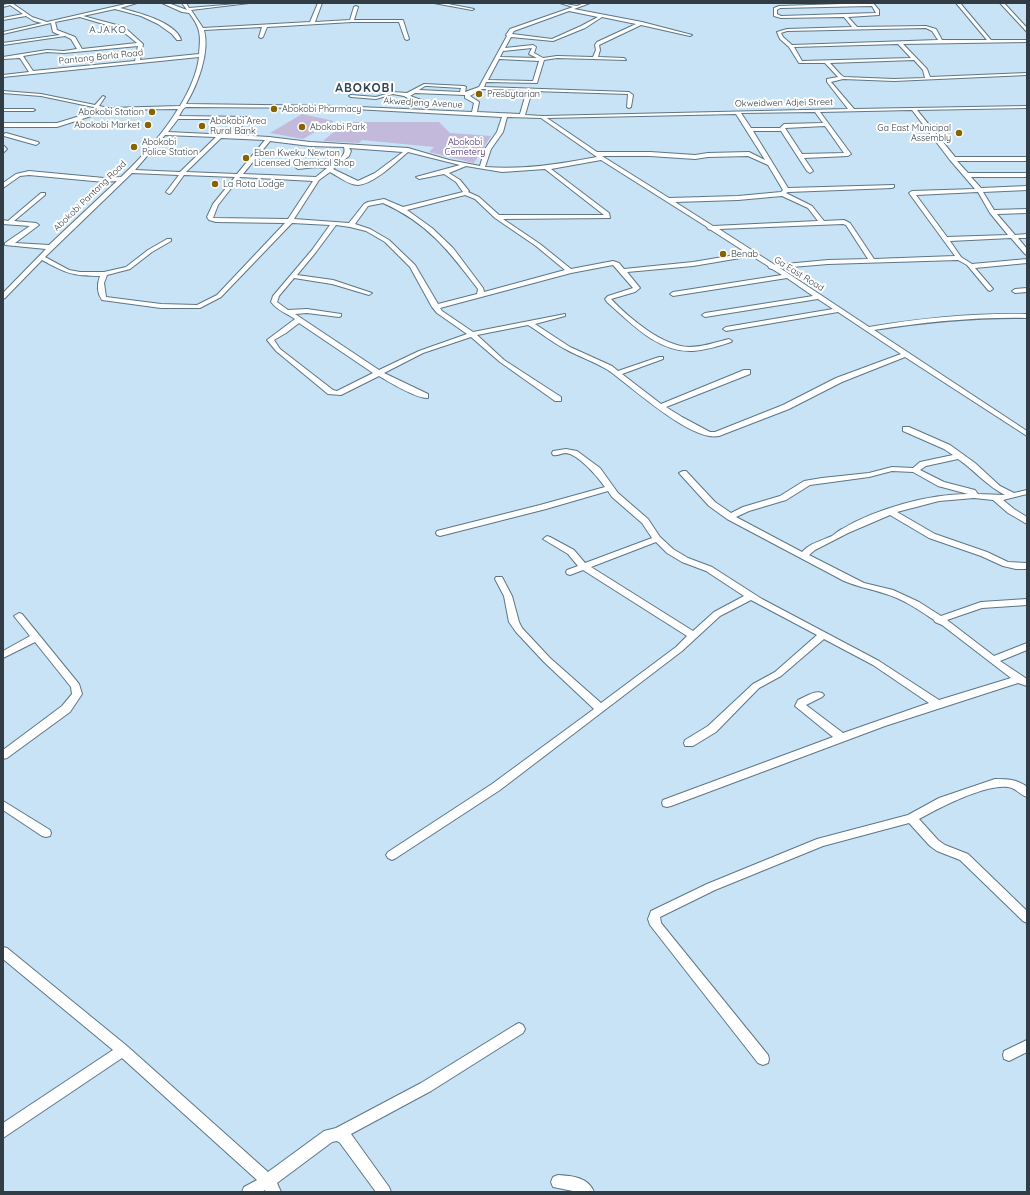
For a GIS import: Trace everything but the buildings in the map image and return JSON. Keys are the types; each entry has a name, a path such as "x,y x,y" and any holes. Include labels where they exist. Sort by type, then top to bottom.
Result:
{"street":[{"path":"3,33 135,3"},
{"path":"164,3 183,11 247,3"},
{"path":"184,3 201,28 352,21 401,21 407,39"},
{"path":"312,23 320,3"},
{"path":"436,3 472,9"},
{"path":"562,3 577,7"},
{"path":"481,88 512,30 588,3"},
{"path":"958,3 990,40"},
{"path":"1002,3 1027,31"},
{"path":"8,4 38,22 51,22"},
{"path":"872,4 877,10 878,14 845,16 781,17 775,15 775,9 780,7 872,4"},
{"path":"116,7 156,22 174,31 178,39"},
{"path":"352,21 356,8"},
{"path":"569,10 690,35"},
{"path":"3,19 25,15"},
{"path":"81,16 122,28 141,44"},
{"path":"508,35 553,40 583,27 602,16"},
{"path":"845,16 856,29"},
{"path":"51,22 55,31 73,38 80,50"},
{"path":"595,58 598,52 597,45 599,43 642,24"},
{"path":"261,37 265,25"},
{"name":"Abokobi Pantang Road","path":"3,297 50,247 129,171 165,132 184,106 199,70 203,37 201,28"},
{"path":"915,59 800,62 790,46 781,37 779,32 786,30 930,28 936,32 940,40"},
{"path":"3,44 66,35"},
{"path":"790,46 940,40 1027,40"},
{"path":"899,42 925,70 928,79"},
{"path":"3,58 47,51 56,52 141,44"},
{"path":"137,62 141,44"},
{"path":"500,50 533,46 534,47 531,54 542,59"},
{"name":"Pantang Borla Road","path":"3,76 202,55"},
{"path":"21,56 32,73"},
{"path":"496,58 542,59 551,57 624,59"},
{"path":"485,81 535,82 542,59"},
{"path":"827,62 843,78"},
{"path":"853,111 828,82 829,80 843,78 928,79 1027,74"},
{"path":"500,88 501,82"},
{"path":"407,95 424,85 462,86 465,88 465,93 468,97 477,102 474,114"},
{"path":"414,92 465,93 481,88 500,88 629,94 631,95 629,107"},
{"path":"522,116 530,89"},
{"path":"3,92 41,95 110,109"},
{"path":"417,111 427,92"},
{"path":"351,96 376,98 393,93 407,95 422,102"},
{"path":"96,107 103,97"},
{"name":"Akwedjeng Avenue","path":"110,109 184,106 316,107 542,117"},
{"name":"Okweidwen Adjei Street","path":"542,117 564,118 738,112 1026,108"},
{"path":"3,125 57,125 110,109"},
{"path":"913,109 952,159 979,189 992,212 1027,253"},
{"path":"3,110 33,110"},
{"path":"802,156 848,154 817,111"},
{"path":"738,112 770,164 784,192 810,207 822,223"},
{"path":"482,168 488,149 500,132 505,115"},
{"path":"176,117 245,118 232,136"},
{"name":"Ga East Road","path":"542,117 710,228 771,267 788,276 1027,434"},
{"path":"557,127 557,122 564,118"},
{"path":"749,130 783,128 782,127 784,126 826,124"},
{"path":"4,136 18,126"},
{"path":"783,128 802,156 810,171"},
{"path":"165,132 269,139 304,144 408,150 464,165 502,170 546,167 599,156 650,154 695,157 708,155 749,154 770,164"},
{"path":"4,136 36,143"},
{"path":"169,192 181,174 220,136"},
{"path":"269,139 216,205 210,219 334,223 363,228 388,241 413,266 435,307 442,315 472,334 502,361 558,399"},
{"path":"104,274 101,283 102,296 104,299 161,306 198,308 219,296 290,221 317,179 347,154 348,151 346,146"},
{"path":"749,154 759,147"},
{"path":"298,167 316,165 330,168 355,182 361,182 379,173 408,150"},
{"path":"952,159 1027,159"},
{"path":"419,177 439,172 446,172 464,165"},
{"path":"497,217 608,217 607,214 546,167"},
{"path":"129,171 239,177 317,179"},
{"path":"446,172 464,187 466,191 465,193"},
{"path":"3,186 18,176 29,173 104,180 121,179"},
{"path":"966,175 1027,176"},
{"path":"668,200 738,198 784,192 892,186"},
{"path":"990,289 972,266 959,258 912,193 1027,188"},
{"path":"402,209 465,193 477,198 497,217 538,245 570,271"},
{"path":"6,222 43,194"},
{"path":"351,225 366,205 370,203 384,201 402,209 430,229 451,250 469,271 481,290 480,296"},
{"path":"992,212 1027,211"},
{"path":"6,222 36,225 6,244"},
{"path":"334,223 314,251 274,299 274,302 286,312 379,373 412,391 425,396"},
{"path":"710,228 847,223 872,261"},
{"path":"945,239 1027,236"},
{"path":"42,257 67,271 80,274 104,274 128,268 150,250 168,240"},
{"path":"6,244 50,247"},
{"path":"622,271 693,264 752,254"},
{"path":"771,267 828,262 959,258"},
{"path":"972,266 1027,261"},
{"path":"435,307 570,271 613,263 617,264 637,288 636,290 610,297 608,299 609,301 658,339 670,345 689,349 729,341"},
{"path":"294,276 333,282 369,293"},
{"path":"673,294 788,276"},
{"path":"1015,291 1027,290"},
{"path":"705,316 818,297"},
{"path":"726,329 838,310"},
{"path":"286,312 307,311 339,315"},
{"path":"299,320 293,323 284,332 270,340 278,350 331,392 343,392 421,352 472,334 562,315"},
{"path":"868,329 919,321 973,317 1027,316"},
{"path":"529,323 568,348 596,360 660,406 702,432 710,434 716,434 786,407 839,380 906,354"},
{"path":"616,374 661,358"},
{"path":"660,406 747,372"},
{"path":"906,429 947,447 972,465 1000,490 1013,495"},
{"path":"556,453 566,451 574,453 597,470 615,495 645,521 657,539 670,551 685,560 709,569 751,596 876,663 938,704"},
{"path":"915,470 923,464 959,456"},
{"path":"730,517 746,509 783,498 807,483 869,474 892,468 915,470 941,484 972,492 976,496"},
{"path":"683,473 712,504 730,517 861,585 890,592 916,604 1023,681"},
{"path":"440,533 543,507 610,488"},
{"path":"803,556 814,546 835,538 845,531 891,512 931,499 958,495 995,497 1027,492"},
{"path":"995,497 1011,511 1027,521"},
{"path":"891,512 938,539 984,554 1006,564 1027,566"},
{"path":"547,539 571,552 584,567 693,635"},
{"path":"570,572 657,539"},
{"path":"499,579 508,596 514,622 519,630 547,660 601,709"},
{"path":"392,855 496,787 601,709 679,648 717,614 736,602 751,596"},
{"path":"938,620 981,605 1027,602"},
{"path":"3,755 36,729 51,721 66,709 77,694 76,686 19,616"},
{"path":"690,743 712,729 756,686 778,674 823,635"},
{"path":"3,655 36,637"},
{"path":"993,660 1027,646"},
{"path":"667,803 938,704 1023,681"},
{"path":"820,695 801,703 800,706 842,738"},
{"path":"764,1059 656,925 654,919 655,914 711,887 821,842 911,818 943,801 995,783 1011,783 1027,793"},
{"path":"3,805 46,833"},
{"path":"911,818 934,843 941,848 964,857 1027,918"},
{"path":"3,952 123,1050 271,1187"},
{"path":"249,1192 271,1187 329,1136 338,1134 426,1087 519,1029"},
{"path":"1009,1055 1027,1046"},
{"path":"3,1131 123,1050"},
{"path":"338,1134 345,1138 384,1192"},
{"path":"558,1182 572,1183 584,1187 587,1192"}],"green space":[{"name":"Abokobi Park","path":"302,114 334,121 303,139 270,133"},
{"name":"Abokobi Cemetery","path":"346,122 439,122 450,133 491,136 474,163 429,152 434,147 362,140 359,143 323,141"}],"place":[{"name":"Presbytarian","path":"479,94"},
{"name":"Abokobi Pharmacy","path":"274,109"},
{"name":"Abokobi Station","path":"152,112"},
{"name":"Abokobi Market","path":"148,125"},
{"name":"Abokobi Area Rural Bank","path":"202,126"},
{"name":"Abokobi Park","path":"302,127"},
{"name":"Ga East Municipal Assembly","path":"959,133"},
{"name":"Abokobi Police Station","path":"134,147"},
{"name":"Eben Kweku Newton Licensed Chemical Shop","path":"246,158"},
{"name":"La Rota Lodge","path":"215,184"},
{"name":"Benab","path":"723,254"}],"district":[{"name":"AJAKO","path":"108,30"},
{"name":"ABOKOBI","path":"365,88"}]}
